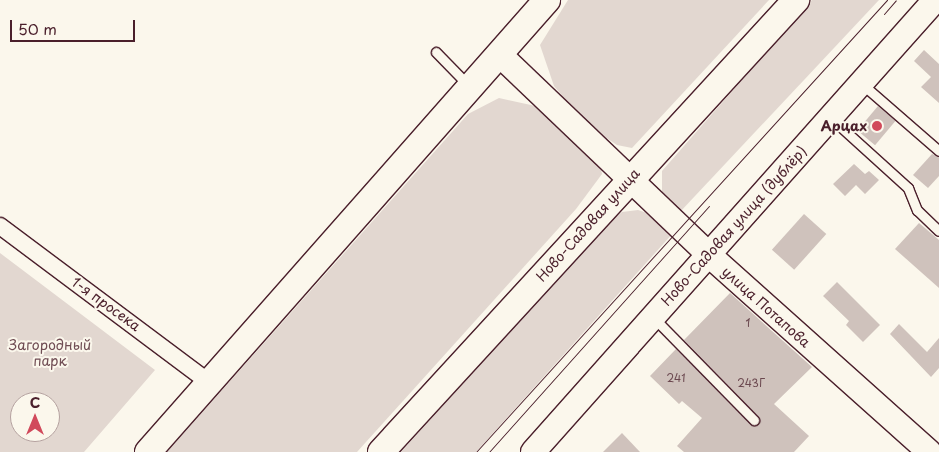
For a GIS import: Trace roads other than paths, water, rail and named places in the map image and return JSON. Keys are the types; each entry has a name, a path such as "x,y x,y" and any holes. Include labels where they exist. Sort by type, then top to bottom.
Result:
{"main road":[{"path":"148,452 547,0"},
{"name":"Ново-Садовая улица","path":"381,452 629,179 796,0"}],"street":[{"name":"Ново-Садовая улица (дублёр)","path":"533,452 935,0"},
{"name":"улица Потапова","path":"499,54 709,255 929,452"},
{"name":"1-я просека","path":"0,226 210,383"}],"lane":[{"path":"436,52 470,87"},
{"path":"861,83 939,151"},
{"path":"831,118 908,188 917,210 939,231"},
{"path":"654,317 754,420"}],"tram line":[{"path":"476,452 887,0"},
{"path":"884,14 896,0"},
{"path":"489,452 709,206"}],"place":[{"name":"Арцах","path":"877,126"}],"park label":[{"name":"Загородный парк","path":"50,354"}]}
